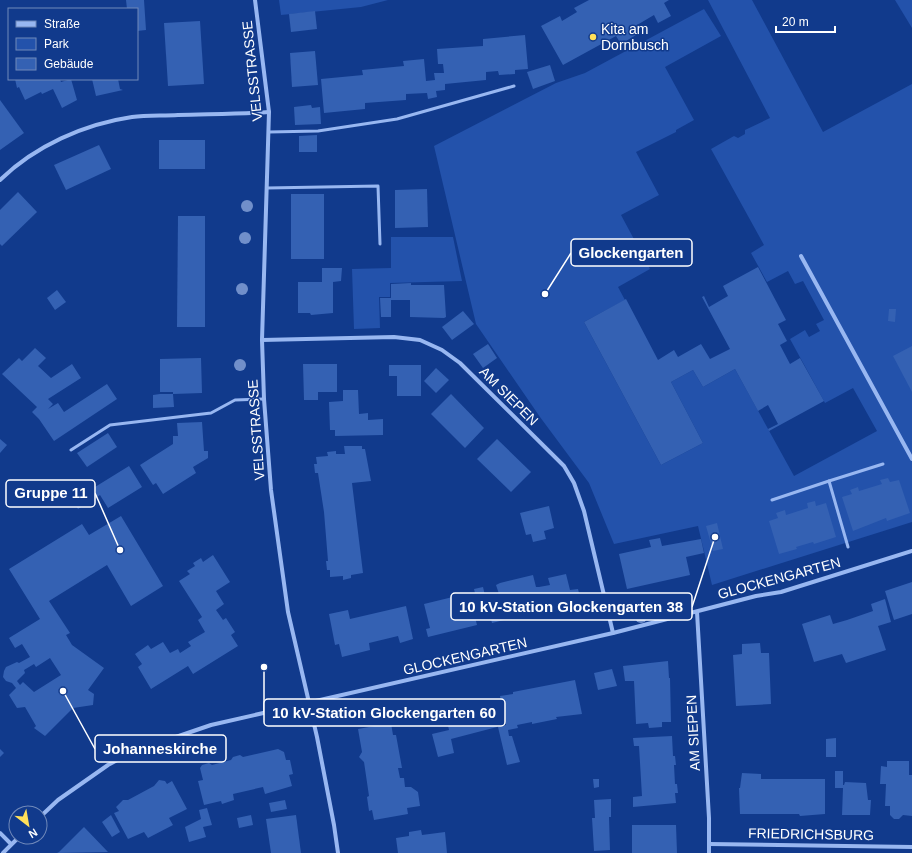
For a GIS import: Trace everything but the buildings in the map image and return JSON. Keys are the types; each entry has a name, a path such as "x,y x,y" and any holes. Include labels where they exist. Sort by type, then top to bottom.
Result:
{"street":[{"name":"VELSSTRASSE","path":"255,0 269,112 262,340 264,399 271,490 288,612 309,702 334,825 338,853"},
{"path":"0,180 10,170 40,148 75,133 111,121 134,116 269,112"},
{"path":"801,256 912,459"},
{"name":"AM SIEPEN","path":"262,340 394,337 420,340 442,350 460,363 564,466 574,483 584,511 613,633"},
{"name":"GLOCKENGARTEN","path":"48,809 58,800 95,774 132,752 212,726 309,702 613,633 756,596 781,592 912,551"},
{"name":"AM SIEPEN","path":"697,612 709,853"},
{"path":"0,833 8,841"},
{"name":"FRIEDRICHSBURG","path":"709,844 912,846"},
{"path":"3,853 10,845"}],"lane":[{"path":"269,132 318,130 397,119 514,86"},
{"path":"267,188 378,186 380,244"},
{"path":"70,450 110,425 211,413 235,400 264,399"},
{"path":"772,500 883,464"},
{"path":"828,481 848,547"}],"green space":[{"path":"279,0 388,0 361,7 281,15"},
{"path":"708,0 752,0 823,132 912,84 912,522 712,585 698,526 614,544 589,483 540,417 476,324 434,146 556,83 585,73 704,9 721,36 665,67 694,120 676,130 676,132 636,152 659,195 621,215 650,269 618,287 625,300 584,322 661,465 703,443 671,382 693,370 703,387 735,369 794,476 877,431 853,388 825,403 790,339 805,330 809,337 820,331 816,324 824,320 803,281 795,284 788,271 767,282 751,253 764,245 711,149 734,136 738,138 745,134 745,130 770,118"},
{"path":"895,0 912,0 912,28"},
{"path":"391,237 453,237 462,281 390,283 390,297 379,297 380,328 354,329 352,269 391,268"}],"place":[{"name":"Kita am Dornbusch","path":"593,37"},
{"name":"Glockengarten","path":"545,294"},
{"name":"10 kV-Station Glockengarten 38","path":"715,537"},
{"name":"Gruppe 11","path":"120,550"},
{"name":"10 kV-Station Glockengarten 60","path":"264,667"},
{"name":"Johanneskirche","path":"63,691"}]}
